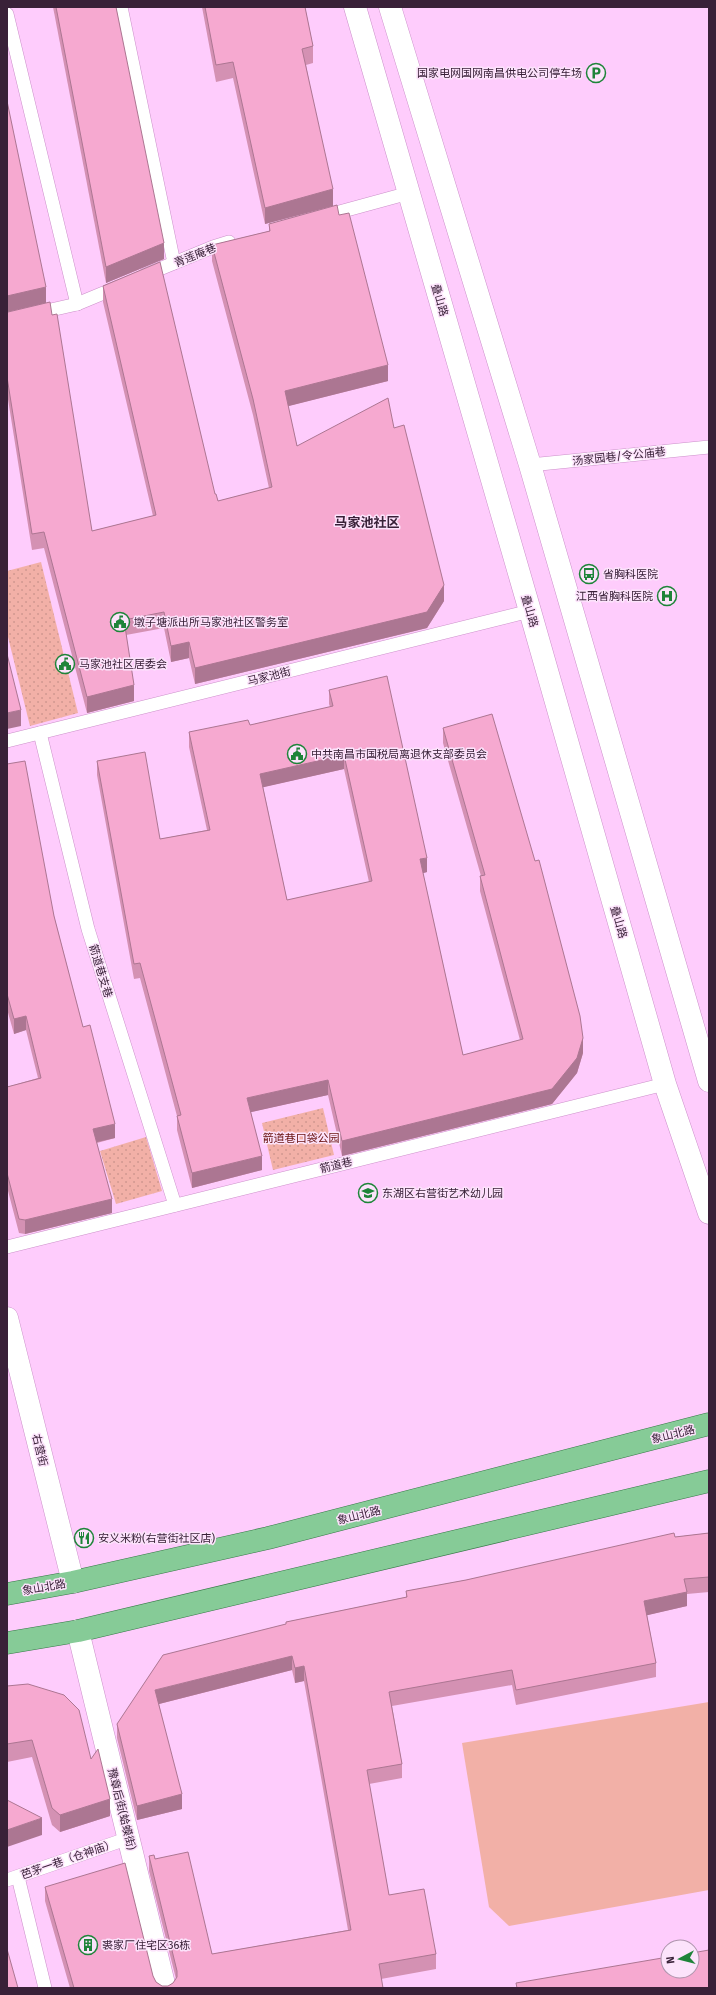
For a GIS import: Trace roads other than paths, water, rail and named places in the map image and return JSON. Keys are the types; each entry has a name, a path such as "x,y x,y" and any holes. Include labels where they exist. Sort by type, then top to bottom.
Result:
{"main road":[{"name":"叠山路","path":"355,7 665,1084 709,1213"},
{"path":"390,7 530,464 709,1081"},
{"name":"右营街","path":"7,1318 12,1356 73,1582"},
{"name":"象山北路","path":"7,1594 73,1582 268,1538 709,1424"},
{"path":"7,1643 78,1631 709,1481"},
{"name":"豫章后街(蛤蟆街)","path":"78,1631 165,1988"}],"lane":[{"path":"121,7 174,263"},
{"path":"7,15 77,304"},
{"path":"311,220 409,193"},
{"name":"青莲庵巷","path":"7,320 77,304 213,247 243,238"},
{"name":"汤家园巷/令公庙巷","path":"530,464 709,447"},
{"name":"马家池街","path":"7,741 530,611"},
{"name":"箭道巷支巷","path":"40,733 88,929 175,1205"},
{"name":"箭道巷","path":"7,1247 665,1084"},
{"name":"芭茅一巷（仓神庙）","path":"12,1878 128,1838"},
{"path":"12,1878 45,1988"}],"place":[{"name":"国家电网国网南昌供电公司停车场","path":"596,73"},
{"name":"省胸科医院","path":"589,574"},
{"name":"江西省胸科医院","path":"667,596"},
{"name":"墩子塘派出所马家池社区警务室","path":"120,622"},
{"name":"马家池社区居委会","path":"65,664"},
{"name":"中共南昌市国税局离退休支部委员会","path":"297,754"},
{"name":"东湖区右营街艺术幼儿园","path":"368,1193"},
{"name":"安义米粉(右营街社区店)","path":"84,1538"},
{"name":"裘家厂住宅区36栋","path":"88,1945"}],"district":[{"name":"马家池社区","path":"367,522"}],"park label":[{"name":"箭道巷口袋公园","path":"301,1138"}]}
